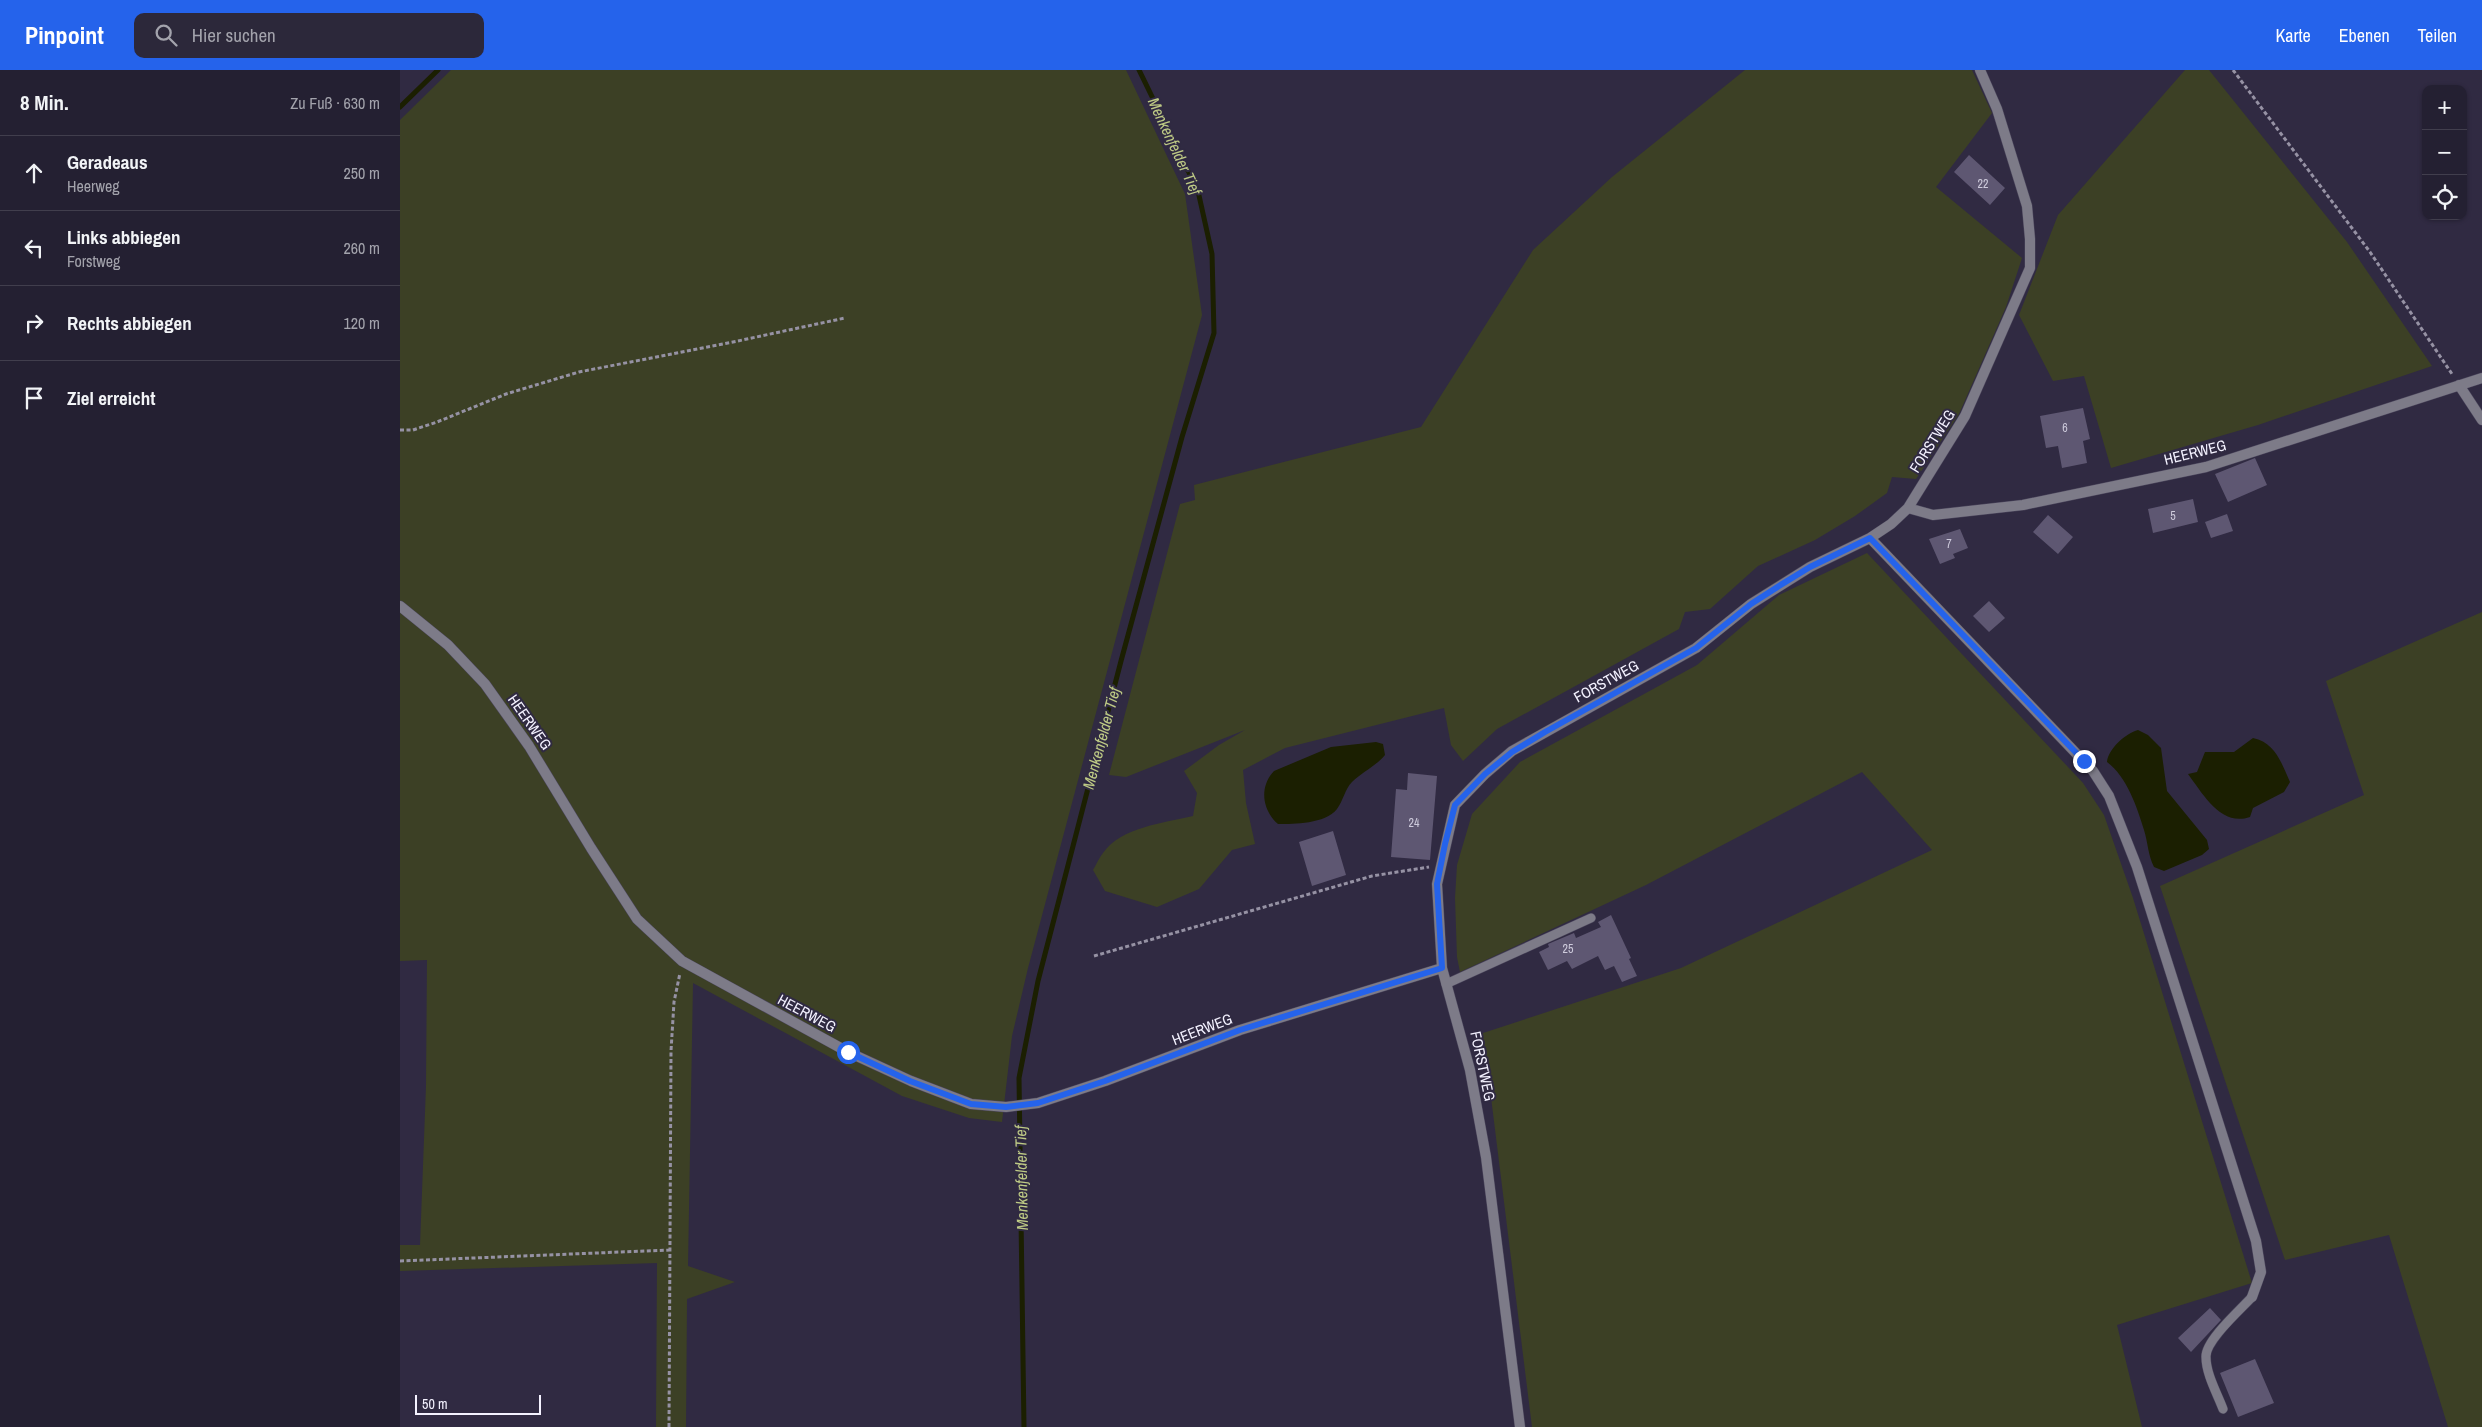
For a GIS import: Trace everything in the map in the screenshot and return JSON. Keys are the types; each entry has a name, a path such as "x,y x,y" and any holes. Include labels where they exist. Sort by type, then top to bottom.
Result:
{"street":[{"name":"FORSTWEG","path":"1520,1427 1486,1157 1470,1070 1442,968 1437,884 1455,805 1485,774 1512,752 1696,648 1751,604 1810,567 1870,538 1891,524 1908,508 1966,416 2030,268 2027,206 1997,109 1980,70"},
{"name":"HEERWEG","path":"1908,508 1933,515 2023,505 2206,467 2482,378"},
{"path":"2459,386 2482,420"},
{"path":"1870,538 2093,771 2109,796 2136,867 2256,1241 2261,1272 2252,1296"},
{"name":"HEERWEG","path":"400,606 448,645 485,684 529,746 591,848 637,918 682,962 848,1052 910,1081 971,1104 1006,1107 1038,1103 1105,1081 1240,1030 1442,968"}],"lane":[{"path":"1446,984 1591,918"},
{"path":"2223,1409 2209,1374 2205,1357 2208,1345 2252,1296"}],"path":[{"path":"2233,70 2370,252 2459,386"},
{"path":"400,430 413,430 506,394 579,372 846,318"},
{"path":"1094,956 1372,876 1441,865"},
{"path":"669,1427 671,1051 674,1002 682,962"},
{"path":"400,1261 670,1250"}],"shaded area":[{"path":"451,70 1126,70 1185,194 1202,315 1028,968 1012,1036 1002,1122 969,1118 902,1096 693,983 688,1266 735,1282 687,1299 686,1427 656,1427 657,1263 400,1271 400,1245 420,1245 426,1086 427,960 400,961 400,120"},
{"path":"1745,70 1972,70 1992,113 1936,187 2022,258 2006,307 1959,414 1916,479 1892,477 1887,493 1855,516 1815,540 1758,566 1710,609 1685,612 1679,629 1497,729 1463,761 1451,745 1444,708 1285,748 1243,770 1246,803 1255,844 1232,850 1199,889 1157,907 1105,891 1093,870 1103,853 1121,837 1144,827 1193,816 1197,793 1184,771 1219,745 1245,730 1126,777 1109,775 1180,504 1195,500 1194,485 1421,427 1533,250 1612,177"},
{"path":"2185,70 2209,70 2347,242 2432,366 2258,425 2111,468 2084,376 2053,381 2019,315 2058,215"},
{"path":"1867,553 2083,783 2104,815 2133,898 2252,1283 2117,1325 2142,1427 1532,1427 1486,1057 1480,1034 1681,968 1932,850 1862,772 1646,885 1460,972 1457,957 1455,898 1457,865 1472,814 1520,762 1697,665 1779,595"},
{"path":"2482,612 2482,1427 2448,1427 2389,1235 2285,1260 2160,886 2364,795 2326,681"},
{"path":"2138,730 2148,735 2161,748 2167,791 2207,840 2209,849 2202,855 2164,871 2154,867 2141,821 2126,784 2107,762 2108,757 2118,742 2128,734"},
{"path":"2253,738 2261,740 2272,749 2281,761 2290,782 2284,792 2253,808 2250,817 2240,819 2230,817 2214,807 2188,774 2197,772 2205,752 2234,752"},
{"path":"1376,742 1383,744 1385,755 1352,782 1339,806 1332,814 1325,818 1301,823 1278,824 1273,818 1266,805 1264,791 1269,777 1274,771 1331,747"}],"building":[{"path":"1969,155 2005,188 1990,205 1954,172"},
{"path":"2083,408 2090,439 2083,441 2087,463 2062,468 2058,446 2046,448 2040,416"},
{"path":"2255,458 2267,485 2228,502 2215,474"},
{"path":"2193,499 2198,522 2153,533 2148,509"},
{"path":"2227,514 2233,531 2211,538 2205,522"},
{"path":"2048,515 2073,537 2058,554 2033,532"},
{"path":"1960,529 1968,548 1953,554 1955,558 1940,564 1929,539"},
{"path":"1989,601 2005,618 1989,632 1973,616"},
{"path":"1408,773 1437,776 1430,860 1391,857 1396,789 1407,790"},
{"path":"1333,831 1346,875 1312,886 1299,842"},
{"path":"1611,915 1631,958 1629,959 1637,976 1622,982 1614,966 1605,970 1598,956 1572,969 1567,961 1548,970 1539,952 1549,947 1548,944 1574,933 1576,938 1601,927 1598,922"},
{"path":"2210,1308 2221,1320 2191,1352 2178,1338"},
{"path":"2255,1359 2274,1403 2238,1417 2220,1373"}],"waterway":[{"path":"400,107 438,70"},
{"name":"Menkenfelder Tief","path":"1024,1427 1019,1078 1038,981 1121,661 1182,437 1214,333 1212,254 1198,191 1139,70"}],"route":[{"path":"848,1052 910,1081 971,1104 1006,1107 1038,1103 1105,1081 1240,1030 1442,968 1437,884 1445,844 1455,805 1485,774 1512,752 1545,732 1696,648 1751,604 1779,586 1810,567 1870,538 2084,761"}]}
